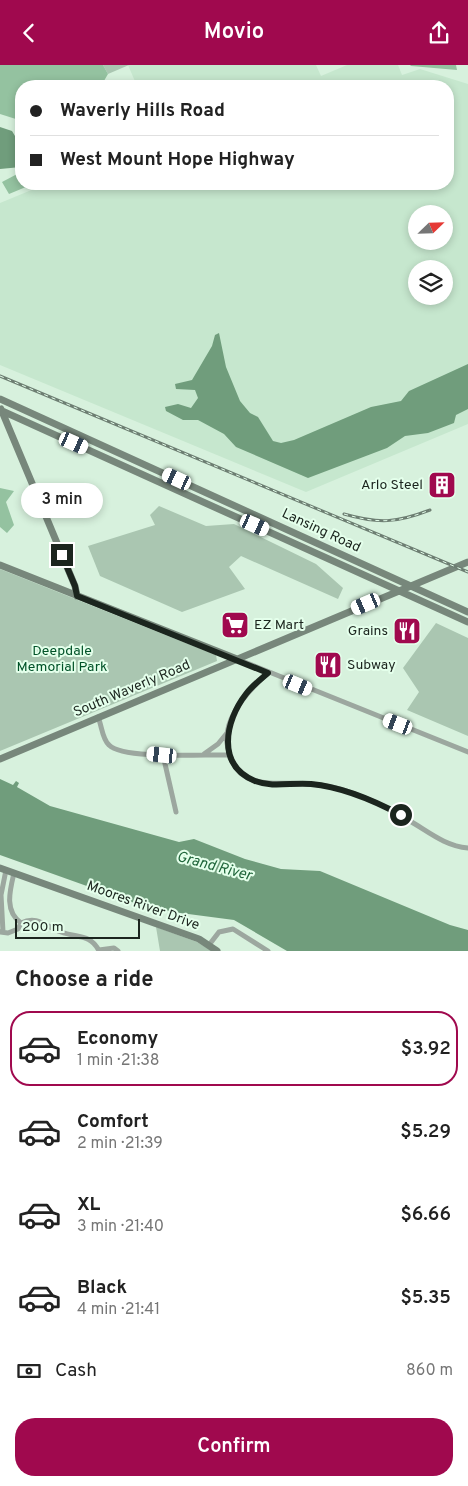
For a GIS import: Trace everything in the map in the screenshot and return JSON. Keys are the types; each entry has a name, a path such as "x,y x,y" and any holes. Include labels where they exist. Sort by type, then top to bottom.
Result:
{"main road":[{"name":"Lansing Road","path":"0,399 468,612"},
{"name":"Lansing Road","path":"0,410 468,621"},
{"path":"0,410 75,586 77,596"},
{"name":"South Waverly Road","path":"0,759 468,562"},
{"path":"0,565 237,659"},
{"name":"Moores River Drive","path":"3,869 199,939 209,945"},
{"path":"209,945 217,951"}],"street":[{"path":"237,659 468,752"},
{"path":"204,755 218,744 227,732 246,695 268,673"},
{"path":"98,717 106,741 116,750 162,755 229,755"},
{"path":"227,732 229,755 239,771 257,782 271,784 310,783 353,793 390,809 444,842 468,848"},
{"path":"162,755 176,812"},
{"path":"3,869 1,895 2,932 8,933 18,929 20,923"},
{"path":"14,873 10,895 11,912 20,923"},
{"path":"20,923 28,920 44,921 59,931 90,939 99,950 114,948 118,951"},
{"name":"Moores River Drive","path":"209,945 219,932 233,929 268,951"}],"shaded area":[{"path":"0,65 103,65 108,74 104,80 15,80 15,119 0,114"},
{"path":"128,65 316,65 321,76 347,65 398,65 402,75 420,69 468,84 468,424 306,492 0,365 0,203 31,190 454,190 454,80 134,80"},
{"path":"456,65 457,70 411,66"},
{"path":"15,175 15,190 19,190 9,194 2,182"},
{"path":"0,488 14,491 6,502 14,525 7,533 0,527"}],"green space":[{"path":"103,65 129,65 108,74"},
{"path":"159,506 206,526 234,524 316,564 343,588 338,599 241,556 229,567 245,589 182,612 100,576 88,546 155,525 150,515"},
{"name":"Deepdale Memorial Park","path":"0,569 216,655 217,661 0,751"},
{"path":"436,623 468,638 468,736 407,710 419,692 403,668"},
{"path":"156,927 197,942 212,951 160,951"}],"water":[{"path":"0,127 12,131 15,136 15,168 0,169"},
{"path":"219,333 226,367 240,401 250,413 258,417 273,441 281,443 294,440 371,407 401,401 409,391 468,364 468,409 456,415 454,423 428,433 405,436 387,448 308,478 236,447 224,434 198,420 183,420 166,411 165,407 178,404 191,408 198,398 195,390 176,389 175,384 192,380 212,346 215,335"},
{"name":"Grand River","path":"0,779 13,785 16,781 19,783 17,787 50,806 179,842 194,839 245,859 281,869 320,871 450,925 468,930 468,951 287,951 234,920 173,912 140,905 0,855"}],"railway":[{"path":"0,376 468,572"},
{"path":"344,514 387,521 407,518 430,510"}],"place":[{"name":"Arlo Steel","path":"442,485"},
{"name":"EZ Mart","path":"235,625"},
{"name":"Grains","path":"407,631"},
{"name":"Subway","path":"328,665"}],"route":[{"path":"62,555 77,591 77,596 268,673 255,684 242,700 227,732 229,755 235,766 245,776 257,782 271,784 310,783 353,793 401,815"}]}
